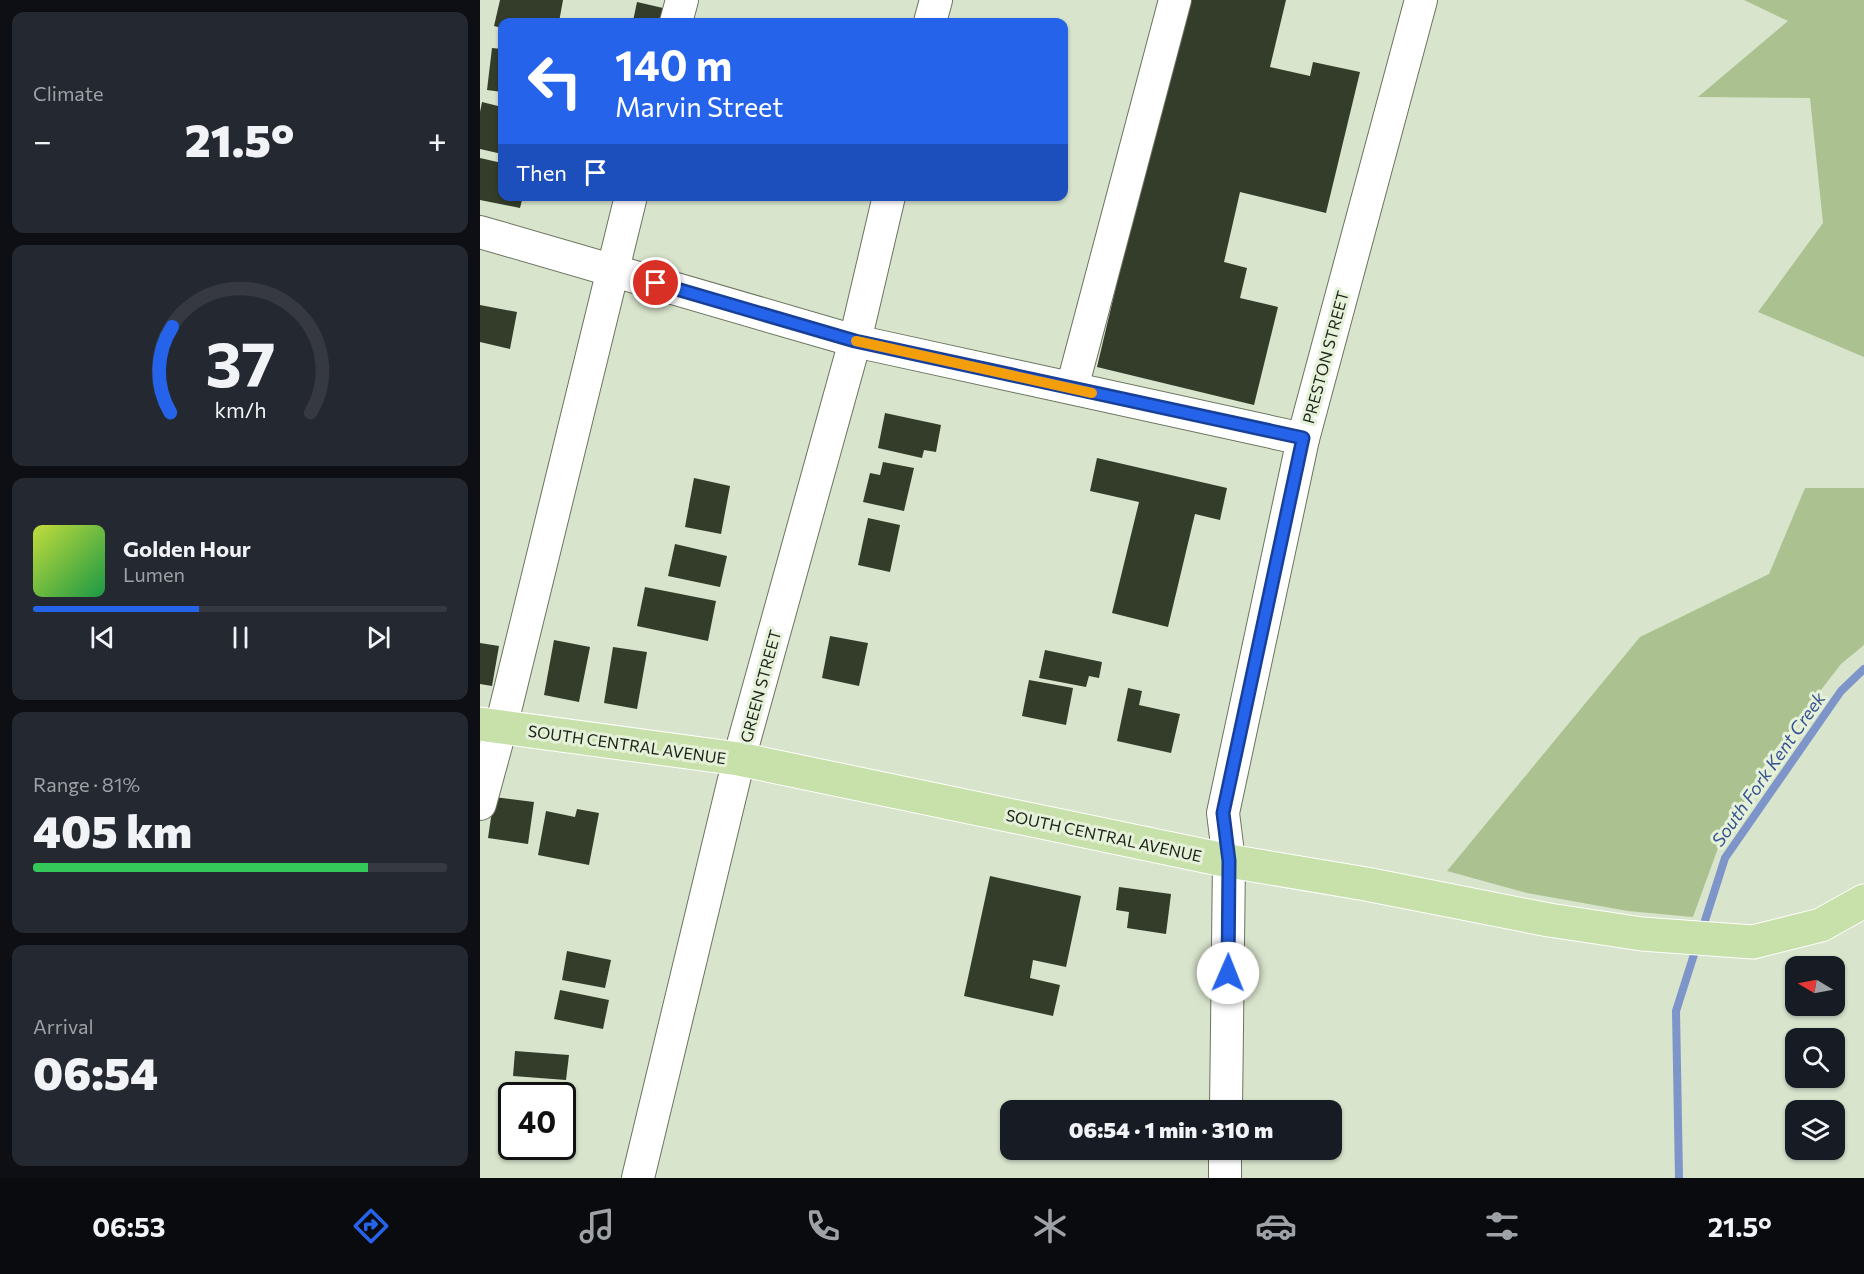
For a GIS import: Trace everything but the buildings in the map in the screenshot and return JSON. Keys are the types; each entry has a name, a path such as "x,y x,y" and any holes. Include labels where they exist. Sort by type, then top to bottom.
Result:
{"main road":[{"name":"SOUTH CENTRAL AVENUE","path":"490,725 739,759 1229,861 1366,884 1549,920 1642,934 1753,942 1821,925 1864,901"}],"street":[{"path":"677,18 682,0"},
{"path":"931,18 936,0"},
{"path":"1072,388 1175,0"},
{"name":"PRESTON STREET","path":"1226,1100 1229,861 1223,813 1303,438 1421,0"},
{"path":"480,804 490,725 630,201"},
{"name":"GREEN STREET","path":"638,1178 739,759 855,341 888,201"},
{"path":"480,232 855,341 1303,438"},
{"path":"1225,1160 1225,1178"}],"green space":[{"path":"1744,0 1864,0 1864,357 1758,312 1823,223 1810,98 1698,97 1788,21"},
{"path":"1805,488 1864,488 1864,645 1841,664 1770,756 1718,848 1693,917 1628,911 1527,893 1447,871 1640,637 1769,574"}],"waterway":[{"name":"South Fork Kent Creek","path":"1701,933 1725,858 1841,691 1864,669"},
{"name":"South Fork Kent Creek","path":"1679,1178 1676,1011 1697,945"}],"slow traffic":[{"path":"856,341 1092,393"}],"route":[{"path":"656,283 855,341 1303,438 1223,813 1229,861 1228,973"}]}
